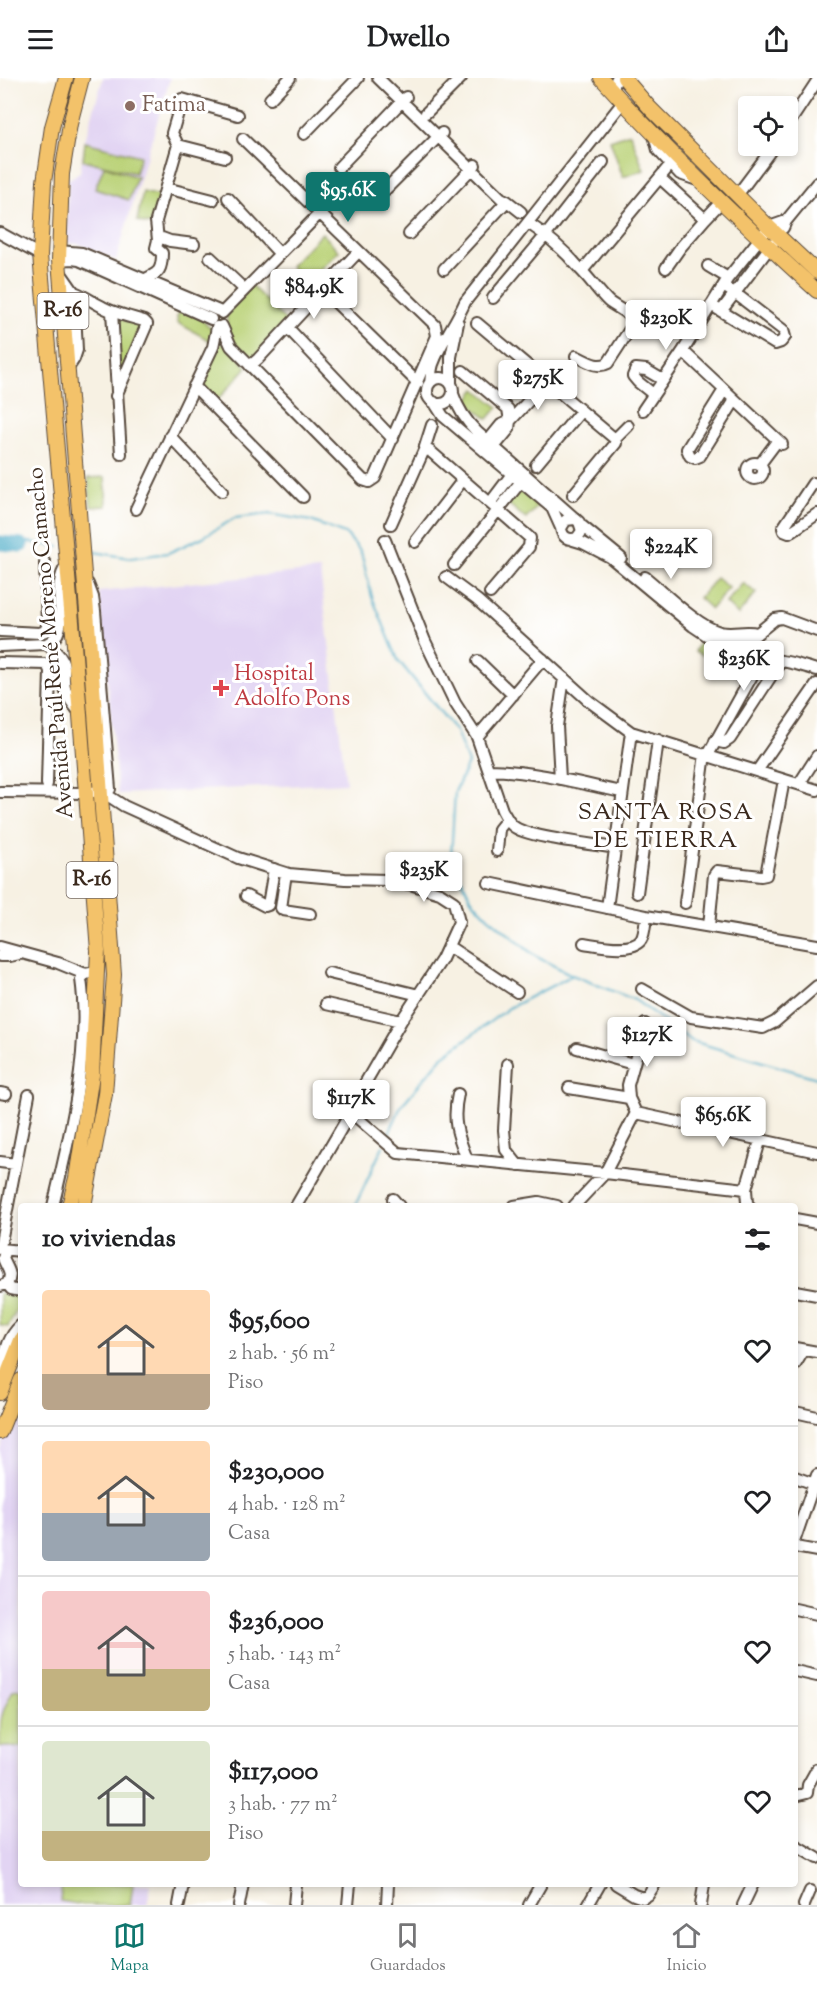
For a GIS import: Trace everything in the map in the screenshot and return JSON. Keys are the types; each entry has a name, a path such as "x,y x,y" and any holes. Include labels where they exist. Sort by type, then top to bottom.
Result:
{"main road":[{"name":"Avenida Paúl René Moreno Camacho","path":"66,78 52,127 44,182 40,255 98,951 91,973 86,1075 76,1178 70,1203"},
{"name":"Avenida Paúl René Moreno Camacho","path":"82,78 70,124 62,174 59,261 114,975 105,1094 85,1203"},
{"path":"601,78 614,84 623,102 722,201 817,272"},
{"path":"624,78 650,108 738,194 769,234 770,248 817,291"},
{"path":"0,1393 6,1380 10,1337"},
{"path":"1,1424 18,1390"}],"street":[{"path":"270,99 290,78"},
{"path":"304,134 357,78"},
{"path":"378,78 426,113 440,135"},
{"path":"386,78 404,99 474,167 501,198 521,212"},
{"path":"426,113 461,78"},
{"path":"798,110 817,81"},
{"path":"164,240 156,221 178,145 172,133 182,99 238,115"},
{"path":"339,167 404,99"},
{"path":"623,102 465,302 458,320 445,339 433,364 427,390 429,397 443,416 488,448 552,508 564,537 583,543 610,557 693,627 748,641 775,619 782,618 817,631"},
{"path":"373,202 440,135"},
{"path":"654,135 658,150 680,174 702,181"},
{"path":"141,283 217,324 231,346 363,480 369,482 375,478 437,336 435,325 243,139"},
{"path":"178,145 225,157"},
{"path":"738,194 766,156"},
{"path":"493,298 603,162"},
{"path":"582,271 671,164"},
{"path":"409,234 474,167"},
{"path":"660,178 705,219"},
{"path":"716,307 726,282 769,234 786,221 817,183"},
{"path":"166,188 213,200"},
{"path":"228,198 280,254"},
{"path":"444,269 507,201"},
{"path":"666,268 680,248 722,201"},
{"path":"221,312 319,214"},
{"path":"528,223 546,235 609,302 628,315 632,321 632,326 608,363 602,366 595,365 576,356"},
{"path":"0,233 40,255"},
{"path":"141,283 159,272 162,265 162,253 156,248 164,240"},
{"path":"164,240 194,244"},
{"path":"642,410 699,324 716,307 736,294 770,248"},
{"path":"250,366 358,252"},
{"path":"210,256 244,289"},
{"path":"68,368 77,350 74,292 59,261 79,260 221,312 226,318 217,324 213,347 136,508"},
{"path":"708,266 736,294 783,330 785,337 781,342 775,344 716,307"},
{"path":"323,290 418,383"},
{"path":"74,292 92,299 112,312 144,321 147,324 116,396"},
{"path":"75,308 100,306"},
{"path":"690,337 671,322 669,313 676,308 699,324"},
{"path":"112,312 121,454"},
{"path":"434,402 441,405 448,402 452,388 452,357 458,320"},
{"path":"477,323 615,439"},
{"path":"288,328 393,439"},
{"path":"683,351 780,442 760,464"},
{"path":"652,394 633,376 636,369 646,370 663,380"},
{"path":"463,371 508,409 510,421"},
{"path":"430,383 436,379 444,379 452,388 458,407 466,421 488,448"},
{"path":"488,448 501,424 510,421 546,382"},
{"path":"194,386 303,497"},
{"path":"724,390 687,449 690,456 695,458 700,456 735,400"},
{"path":"536,465 581,411"},
{"path":"391,524 424,450 432,425"},
{"path":"573,495 616,443 615,439 628,426"},
{"path":"170,436 222,491"},
{"path":"424,450 430,451 530,538 529,547 490,593"},
{"path":"490,503 514,471"},
{"path":"454,565 523,479"},
{"path":"523,479 712,633"},
{"path":"415,542 462,481"},
{"path":"797,507 814,516 789,533 784,531 783,528 797,507 813,483"},
{"path":"561,528 566,520 579,523"},
{"path":"573,540 581,535 579,523"},
{"path":"385,540 425,641 454,702 477,737 507,819 513,827 545,837 615,848"},
{"path":"0,646 46,644 52,642 58,635 61,627 58,587 66,553"},
{"path":"0,631 40,633 45,631 47,626 45,563"},
{"path":"446,577 477,600 589,700 631,732 817,790"},
{"path":"46,644 62,656 68,695 80,714"},
{"path":"477,737 543,659"},
{"path":"478,661 513,695"},
{"path":"715,741 730,740 781,661"},
{"path":"685,903 706,754 761,662 781,661 817,670"},
{"path":"0,663 47,664 50,671 47,784"},
{"path":"560,779 557,726 564,678"},
{"path":"757,771 817,684"},
{"path":"607,908 631,732"},
{"path":"637,893 658,740"},
{"path":"799,784 817,756"},
{"path":"489,770 507,770 622,792"},
{"path":"709,926 714,875 717,871 766,875 784,780"},
{"path":"0,792 86,793 101,790 124,806 238,858 286,873 345,879 388,880 440,893 454,902 459,922 448,946 401,1021 298,1203"},
{"path":"497,851 499,829 507,819"},
{"path":"268,905 274,869"},
{"path":"281,908 286,873"},
{"path":"489,883 646,916 817,945"},
{"path":"246,896 265,906 310,914"},
{"path":"584,943 610,947 627,947 637,944 643,938 646,916"},
{"path":"448,946 517,992"},
{"path":"0,947 91,973"},
{"path":"0,956 22,953"},
{"path":"329,973 419,995"},
{"path":"642,989 691,1017 763,1028 775,1022 817,986"},
{"path":"326,1004 401,1021"},
{"path":"636,1113 629,1098 628,1085 645,1024"},
{"path":"577,1048 633,1064"},
{"path":"508,1064 504,1130 506,1150 518,1165"},
{"path":"54,1203 86,1075 106,1076"},
{"path":"569,1088 629,1098"},
{"path":"458,1094 454,1112 456,1129 467,1159"},
{"path":"18,1290 4,1285 10,1279 10,1272 3,1258 2,1248 29,1095"},
{"path":"352,1110 354,1115 398,1153 746,1189"},
{"path":"636,1113 817,1152"},
{"path":"577,1203 605,1173 636,1113"},
{"path":"747,1203 746,1189 760,1141"},
{"path":"0,1162 16,1164"},
{"path":"798,1220 817,1223"},
{"path":"2,1248 18,1251"},
{"path":"798,1291 817,1294"},
{"path":"799,1349 817,1352"},
{"path":"798,1413 817,1417"},
{"path":"798,1479 816,1482 798,1531"},
{"path":"798,1548 817,1551"},
{"path":"798,1610 817,1614"},
{"path":"798,1672 817,1676"},
{"path":"807,1793 808,1785 817,1769"},
{"path":"798,1795 807,1793 817,1800"},
{"path":"798,1847 817,1858"},
{"path":"179,1905 182,1887"},
{"path":"240,1905 243,1887"},
{"path":"294,1905 296,1887"},
{"path":"348,1905 350,1887"},
{"path":"387,1905 388,1887"},
{"path":"529,1905 539,1887"},
{"path":"588,1905 598,1887"},
{"path":"621,1887 644,1901 654,1887"},
{"path":"700,1887 701,1905"},
{"path":"744,1903 745,1887"},
{"path":"744,1903 752,1887"},
{"path":"804,1905 810,1891"}],"shaded area":[{"path":"103,78 170,78 116,260 79,244 67,243 68,180 80,172 85,140"},
{"name":"Hospital Adolfo Pons","path":"320,570 346,783 118,794 99,592"},
{"path":"12,1420 18,1421 18,1887 150,1887 147,1905 0,1905 0,1448"}],"green space":[{"path":"630,133 644,170 623,177 610,140"},
{"path":"85,142 140,156 135,173 83,160"},
{"path":"104,166 137,177 129,200 95,189"},
{"path":"143,192 159,196 150,225 137,221"},
{"path":"322,233 339,251 306,283 290,266"},
{"path":"250,284 289,324 257,358 246,359 224,327 227,320 224,312"},
{"path":"182,306 193,311 215,332 212,342 178,323 177,317"},
{"path":"115,316 141,327 119,381"},
{"path":"217,343 228,345 247,367 214,404 194,385"},
{"path":"476,389 498,407 488,419 466,402"},
{"path":"105,477 107,506 91,507 88,478"},
{"path":"518,490 539,505 526,519 507,503"},
{"path":"716,578 729,588 711,609 699,598"},
{"path":"743,583 756,593 738,615 726,603"},
{"path":"703,638 727,650 719,664 695,651"},
{"path":"0,1293 18,1296 18,1308 8,1327 0,1325"},
{"path":"18,1689 18,1747 0,1747 3,1711 13,1690"},
{"path":"62,1887 133,1887 130,1905 83,1905 60,1901"}],"waterway":[{"path":"89,551 130,558 168,553 203,537 235,518 269,514 311,521 347,535 361,552 372,597 398,660 456,731 468,763 455,792 451,857 471,899 488,917 535,956 572,975 635,1000 692,1041 817,1078"},
{"path":"0,537 59,547"},
{"path":"0,543 21,545"},
{"path":"387,1138 401,1106 443,1056 509,1008 571,976"},
{"path":"356,1203 383,1146"}],"place":[{"name":"Fatima","path":"130,106"},
{"name":"Hospital Adolfo Pons","path":"221,688"}],"district":[{"name":"SANTA ROSA DE TIERRA","path":"666,827"}]}
